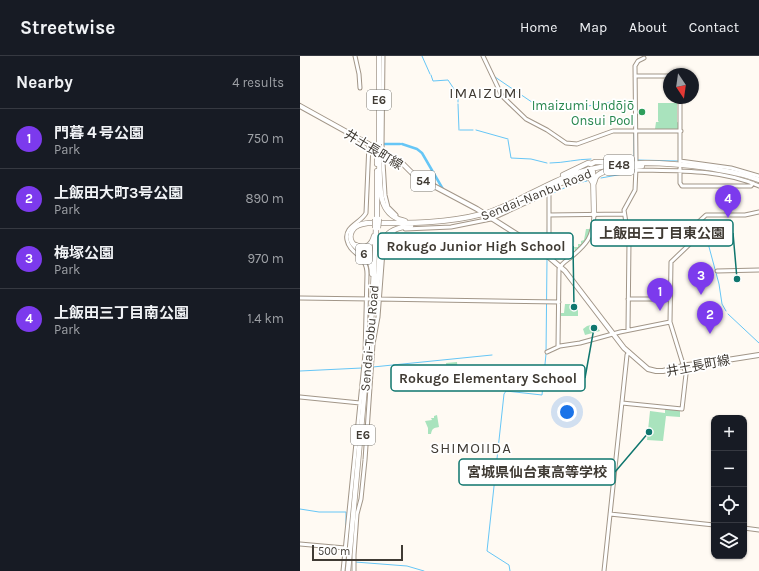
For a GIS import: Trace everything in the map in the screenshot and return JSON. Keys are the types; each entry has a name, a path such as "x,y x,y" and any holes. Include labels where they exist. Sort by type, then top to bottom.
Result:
{"highway":[{"name":"Sendai-Tobu Road","path":"377,219 380,151 378,144 378,56"},
{"name":"Sendai-Tobu Road","path":"371,326 380,151"},
{"path":"379,160 382,200 385,208 390,214 405,221 443,222"},
{"path":"592,169 596,162 638,163"},
{"path":"532,193 588,163 592,169 594,215"},
{"name":"Sendai-Nanbu Road","path":"443,222 486,215 558,180 586,170 617,165 638,163 700,167 736,173 759,181"},
{"name":"Sendai-Nanbu Road","path":"431,224 462,221 486,215 512,205 570,177 602,169 628,166 682,167 744,176 759,181"},
{"path":"593,183 596,176 604,172 633,167 656,166"},
{"path":"546,188 586,176 591,179 593,183"},
{"name":"6","path":"372,310 371,267 366,256 351,242 350,236 352,230 359,224 368,223 443,222"},
{"name":"6","path":"376,228 374,238 368,246 359,247 354,243 352,238 353,233 356,228 361,226 431,224"},
{"name":"6","path":"376,288 380,247 386,235 400,227 431,224"},
{"name":"Sendai-Tobu Road","path":"349,571 352,562 365,369 376,288 376,228"}],"main road":[{"name":"井土長町線","path":"300,106 402,162 415,176 472,206 537,247 560,266 628,352 644,366 653,371 663,371 683,365 759,354"}],"street":[{"path":"355,56 360,88"},
{"path":"383,56 380,151 386,200 388,207 396,215"},
{"path":"483,56 502,96 526,119 547,130 566,143 577,144 613,131 681,130"},
{"path":"638,163 635,76 636,64 644,58"},
{"path":"635,76 663,76"},
{"path":"680,104 680,162 726,167 759,176"},
{"path":"343,571 365,369 369,299 366,264 363,259 350,247 346,237 349,229 362,219 366,213 369,144"},
{"path":"628,330 629,242 624,210 635,190 636,169 680,170 729,177 759,186"},
{"path":"680,170 680,182 682,186 751,186 753,183"},
{"path":"354,571 352,562 357,514 361,499 373,344 383,251 386,242 392,233 402,229 451,226 549,192 548,256"},
{"path":"622,402 682,409 686,376 670,322 670,263 693,241 693,227 706,215 745,215 759,212"},
{"path":"549,215 624,214"},
{"path":"558,346 559,269 560,266 586,244 592,233 594,215"},
{"path":"717,271 759,270"},
{"path":"300,298 369,299"},
{"path":"628,299 670,299"},
{"path":"378,300 559,302"},
{"path":"547,352 558,346 580,343 628,330 670,322"},
{"path":"604,571 628,352"},
{"path":"300,397 361,403"},
{"path":"610,514 711,525"},
{"path":"747,528 759,530"},
{"path":"300,544 345,548"}],"green space":[{"path":"658,103 677,104 677,122 680,123 680,130 655,129 656,122 659,122"},
{"path":"586,229 591,229 587,240 575,251 574,247 578,247 578,244 581,244 581,241 584,240"},
{"path":"565,304 578,304 578,316 561,316 561,313 564,313"},
{"path":"595,324 600,331 585,335 583,329 587,326"},
{"path":"457,362 458,374 452,375 452,371 447,372 446,363"},
{"path":"665,408 680,410 680,417 666,416 663,441 647,440 650,411 665,413"},
{"path":"437,415 439,427 433,429 431,434 428,434 428,428 425,421 432,420 431,418 434,418 434,416"}],"waterway":[{"path":"422,56 430,74"},
{"path":"431,75 433,81 448,80 458,95"},
{"path":"495,77 542,109 565,110 611,102 634,102"},
{"path":"458,97 458,102"},
{"path":"458,104 459,130"},
{"path":"460,130 473,130"},
{"path":"476,130 508,139"},
{"path":"634,132 634,158"},
{"path":"508,140 511,158 531,159 547,163"},
{"path":"384,144 400,144"},
{"path":"402,144 417,149 422,153 444,191"},
{"path":"550,163 591,159"},
{"path":"619,160 633,160"},
{"path":"638,160 678,161"},
{"path":"601,178 634,172"},
{"path":"551,194 573,184 587,181"},
{"path":"547,254 548,195"},
{"path":"702,220 719,284 722,304 726,311"},
{"path":"510,571 509,565 487,551 504,394 506,391 542,395 546,354 547,259"},
{"path":"728,314 759,343"},
{"path":"373,367 492,355"},
{"path":"642,361 648,366"},
{"path":"300,371 362,368"},
{"path":"300,509 319,512 346,512 346,525"},
{"path":"355,562 407,566 424,571"}],"place":[{"name":"Imaizumi Undōjō Onsui Pool","path":"642,112"},
{"name":"上飯田三丁目南公園","path":"728,218"},
{"name":"上飯田三丁目東公園","path":"737,279"},
{"name":"梅塚公園","path":"701,295"},
{"name":"Rokugo Junior High School","path":"574,307"},
{"name":"門暮４号公園","path":"660,311"},
{"name":"Rokugo Elementary School","path":"594,328"},
{"name":"上飯田大町3号公園","path":"710,334"},
{"name":"宮城県仙台東高等学校","path":"649,432"}],"district":[{"name":"IMAIZUMI","path":"486,93"},
{"name":"SHIMOIIDA","path":"471,448"}]}
